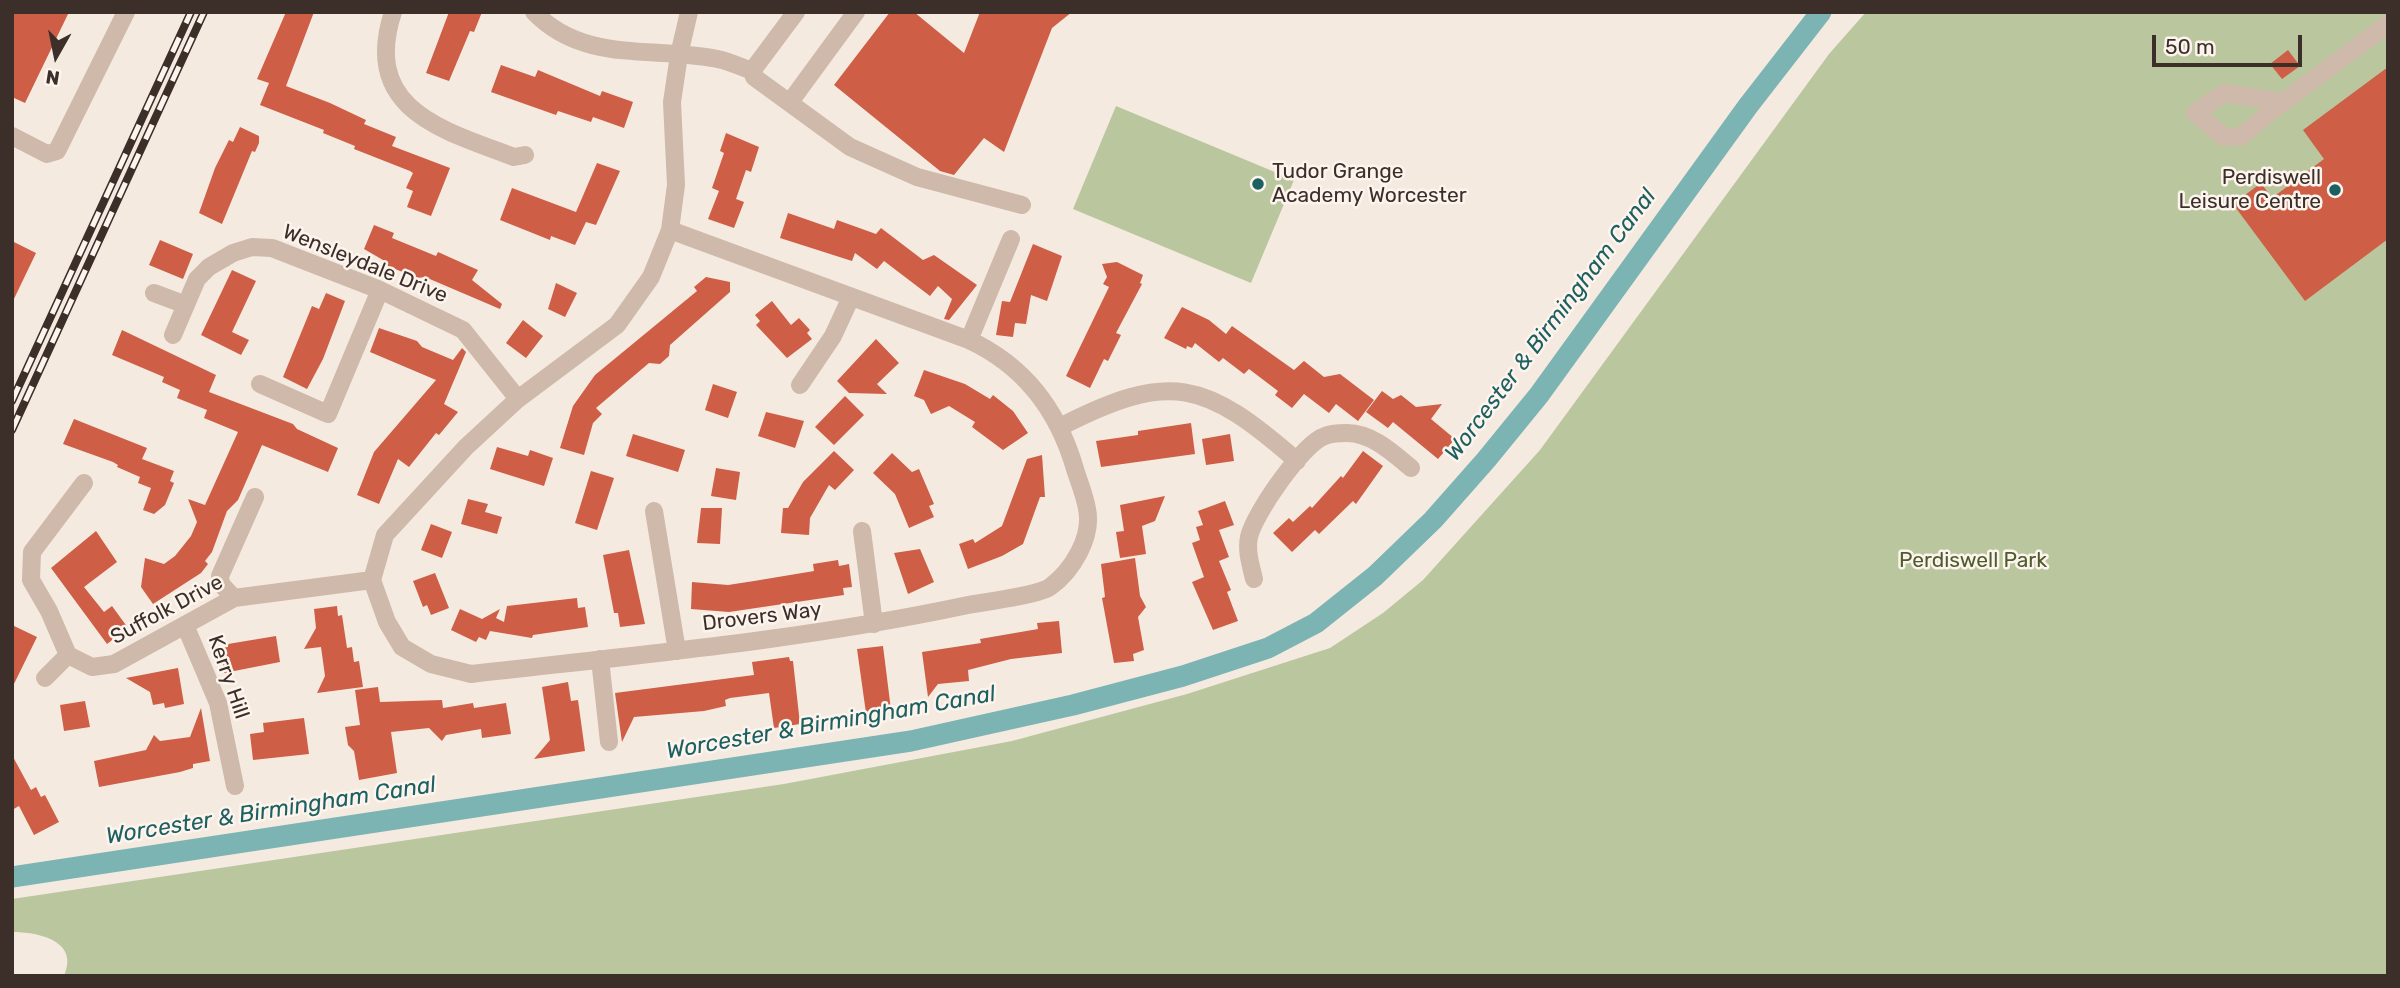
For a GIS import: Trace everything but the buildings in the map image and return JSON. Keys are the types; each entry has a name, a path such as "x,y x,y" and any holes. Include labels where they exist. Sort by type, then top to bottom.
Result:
{"street":[{"path":"12,136 47,154 57,151 126,12"},
{"path":"393,12 387,47 388,66 396,90 412,113 450,133 514,157 525,155"},
{"path":"534,12 549,28 582,43 625,51 722,60 752,71"},
{"path":"372,580 385,535 466,447 518,399 617,325 651,277 670,230 676,185 673,102 679,55 689,12"},
{"path":"752,71 796,12"},
{"path":"789,102 856,12"},
{"path":"2283,102 2388,24"},
{"path":"752,71 754,77 850,147 918,177 1022,205"},
{"name":"Drovers Way","path":"372,580 387,622 402,647 431,664 471,674 677,651 874,624 1048,588 1071,566 1084,540 1088,512 1067,441 1060,427 1045,399 1013,365 994,351 969,340 670,230"},
{"path":"969,340 1011,239"},
{"name":"Wensleydale Drive","path":"173,335 197,279 209,267 233,253 251,247 272,248 380,290 463,330 518,399"},
{"path":"260,384 327,414 380,290"},
{"path":"155,293 186,305"},
{"path":"800,385 833,336 851,298"},
{"path":"1060,427 1108,402 1147,393 1182,391 1213,398 1238,412 1297,461"},
{"path":"1254,579 1249,538 1271,493 1297,461 1323,436 1349,433 1362,435 1375,440 1411,468"},
{"path":"45,678 68,655 49,611 31,580 32,552 84,483"},
{"path":"234,598 221,584 220,576 255,497"},
{"path":"654,511 677,651"},
{"path":"862,531 874,624"},
{"name":"Suffolk Drive","path":"68,655 92,667 114,664 234,598 372,580"},
{"name":"Kerry Hill","path":"185,625 218,703 235,786"},
{"path":"600,659 609,742"}],"green space":[{"name":"Perdiswell Park","path":"1866,12 2388,12 2388,976 64,976 66,954 61,946 44,936 12,932 12,899 784,784 1012,741 1187,694 1330,648 1383,613 1423,580 1540,450 1829,54"},
{"path":"1116,106 1294,180 1251,283 1073,209"}],"waterway":[{"name":"Worcester & Birmingham Canal","path":"12,877 911,741 1073,705 1183,676 1268,648 1316,623 1375,576 1433,520 1486,460 1539,395 1748,106 1821,12"}],"railway":[{"path":"12,401 191,12"},
{"path":"12,430 204,12"}],"place":[{"name":"Tudor Grange Academy Worcester","path":"1258,184"},
{"name":"Perdiswell Leisure Centre","path":"2335,190"}]}
